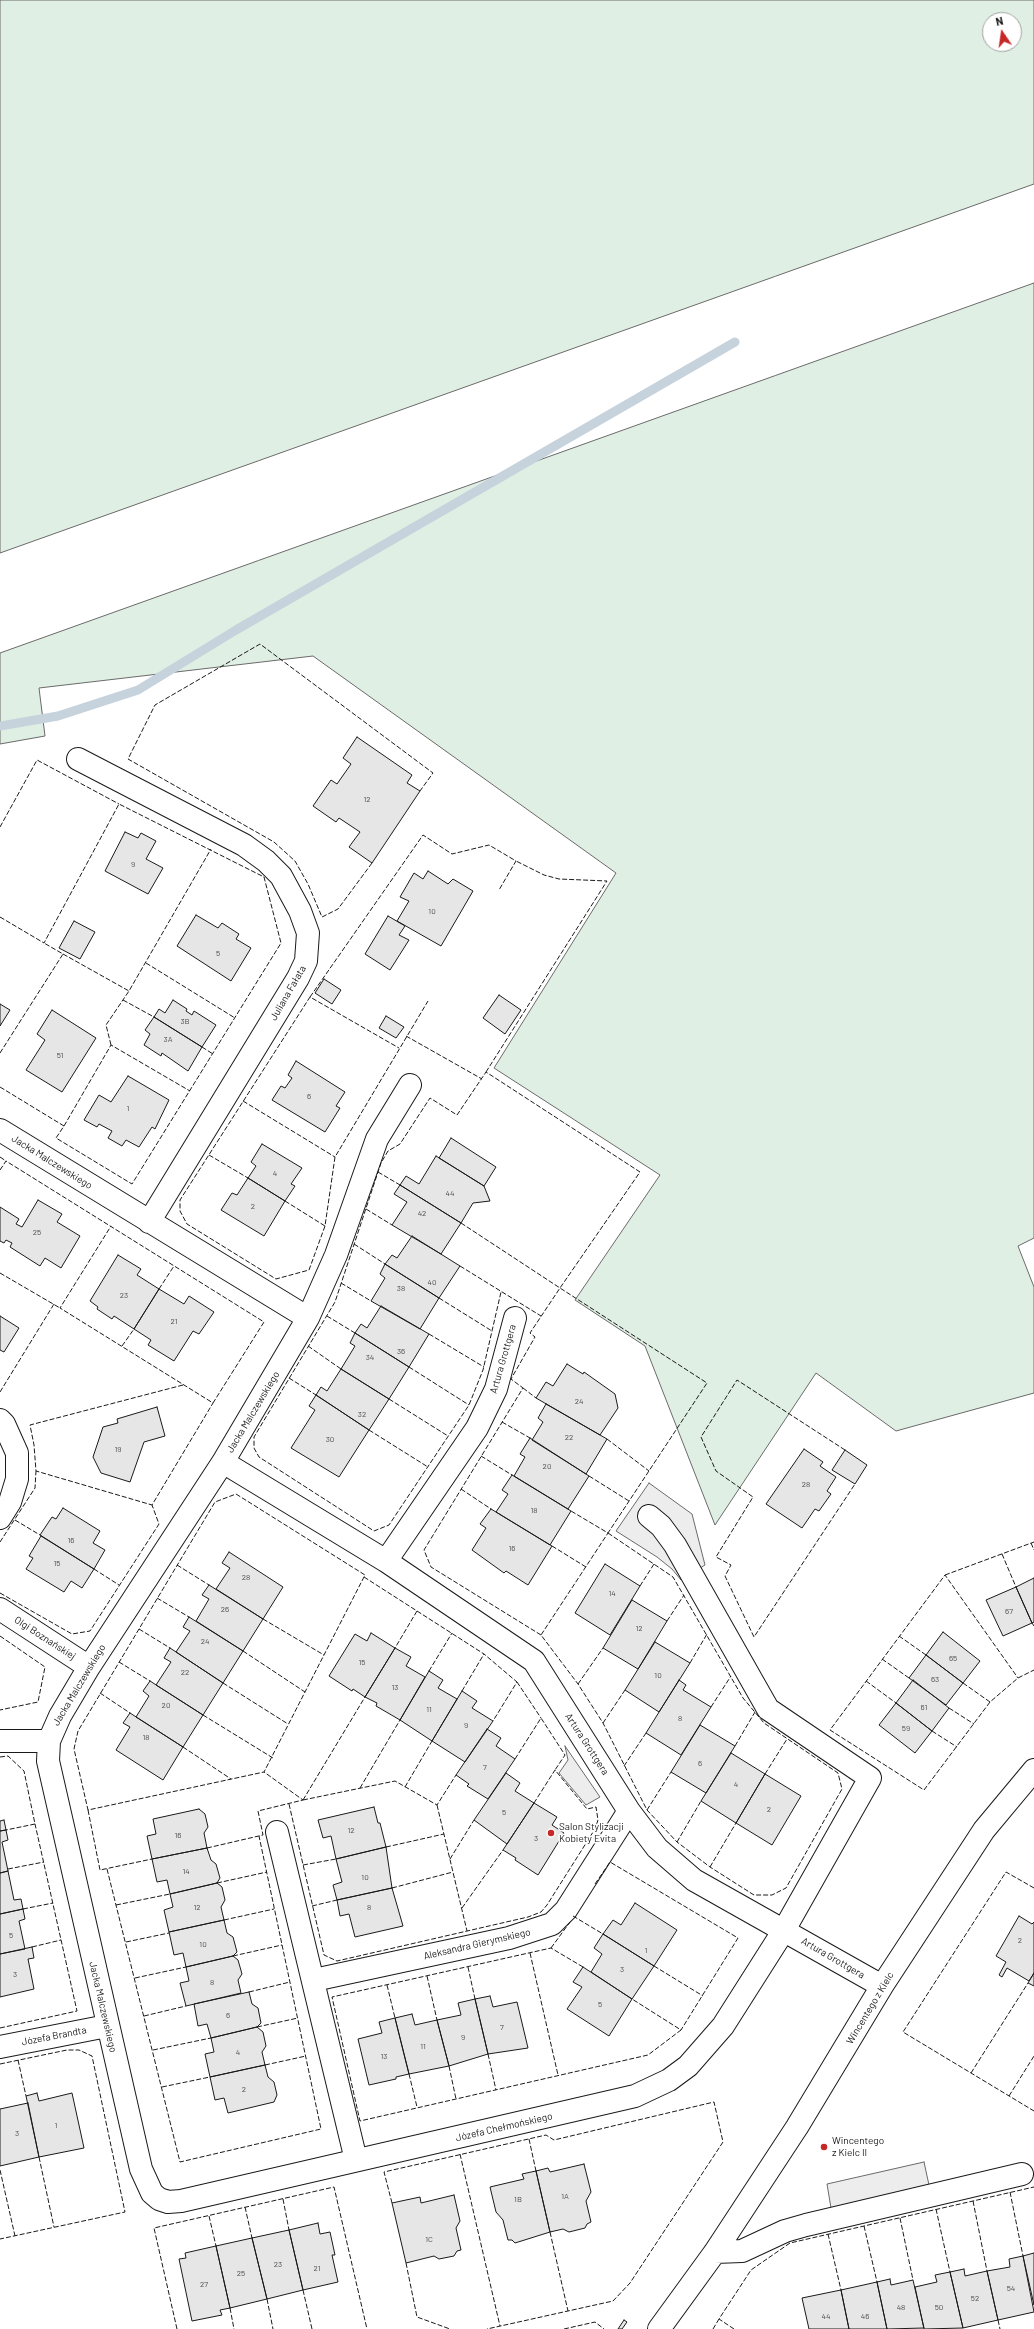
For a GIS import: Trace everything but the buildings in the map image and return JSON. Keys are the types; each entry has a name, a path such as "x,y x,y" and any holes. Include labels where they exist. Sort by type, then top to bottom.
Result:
{"street":[{"name":"Juliana Fałata","path":"78,759 192,816 244,845 266,861 284,881 300,911 308,933 306,961 298,978 149,1222"},
{"name":"Jacka Malczewskiego","path":"152,2193 141,2169 107,2026 48,1761 49,1741 60,1716 89,1667 223,1462 308,1318 336,1255 377,1139 410,1085"},
{"name":"Jacka Malczewskiego","path":"0,1130 308,1318"},
{"name":"Artura Grottgera","path":"386,1561 477,1428 496,1389 514,1318"},
{"path":"0,1420 4,1424 17,1453 17,1479 10,1502 0,1518"},
{"name":"Artura Grottgera","path":"223,1462 386,1561 534,1661 629,1811 657,1848 694,1880 882,1986"},
{"path":"649,1516 661,1526 675,1545 768,1709 870,1778 784,1930"},
{"name":"Olgi Boznańskiej","path":"0,1609 89,1667"},
{"path":"0,1741 49,1741"},
{"name":"Wincentego z Kielc","path":"659,2329 715,2252 797,2127 882,1986 984,1830 1034,1770"},
{"name":"Aleksandra Gierymskiego","path":"314,1980 508,1938 552,1924 566,1910 629,1811"},
{"path":"277,1832 314,1980 356,2160"},
{"name":"Józefa Chełmońskiego","path":"152,2193 168,2202 182,2201 608,2103 651,2090 688,2066 706,2047 723,2026 784,1930"},
{"name":"Józefa Brandta","path":"0,2047 107,2026"},
{"path":"715,2252 742,2251 785,2231 806,2225 1022,2174"}],"green space":[{"path":"0,0 1034,0 1034,184 0,553"},
{"path":"1034,283 1034,1238 1018,1246 1034,1287 1034,1393 896,1431 816,1373 715,1525 645,1346 575,1300 660,1175 494,1068 616,873 313,656 39,688 45,736 0,744 0,653"}],"shaded area":[{"path":"649,1483 692,1514 705,1565 681,1580 672,1569 657,1557 616,1531"},
{"path":"565,1746 600,1797 586,1805 559,1773 568,1760"},
{"path":"924,2162 929,2185 831,2208 827,2184"}],"waterway":[{"path":"0,726 58,716 138,690 236,630 735,342"}],"fence":[{"path":"372,863 338,909 322,917 308,884 295,861 274,842 128,759 155,705 260,644 433,773 420,791"},
{"path":"0,827 37,760 119,804"},
{"path":"0,917 44,943 119,804 264,877 281,943 132,1184 56,1138 64,1126 0,1087"},
{"path":"310,997 423,835 452,854 489,845 516,861 499,890"},
{"path":"63,954 129,991 211,849"},
{"path":"486,1072 607,881 559,879 544,875 516,861"},
{"path":"0,1053 63,954 44,943"},
{"path":"146,963 235,1018"},
{"path":"111,1045 106,1025 129,991"},
{"path":"325,1226 309,1270 276,1279 187,1224 180,1211 180,1200 310,997 399,1048"},
{"path":"123,1000 154,1017"},
{"path":"285,1201 325,1226 335,1157 428,1001"},
{"path":"406,1036 482,1079"},
{"path":"64,1126 111,1045 190,1091"},
{"path":"202,1047 213,1054"},
{"path":"461,1223 560,1288 640,1172 486,1072 457,1115 430,1098 400,1144 388,1151 381,1163 335,1302 254,1437 254,1448 259,1457 374,1531 389,1525 469,1405 483,1370 501,1292"},
{"path":"243,1101 335,1157"},
{"path":"209,1155 248,1178"},
{"path":"0,1157 6,1161"},
{"path":"0,1170 6,1161 264,1322 213,1403 60,1308 111,1226"},
{"path":"378,1172 400,1185"},
{"path":"366,1209 392,1225"},
{"path":"354,1244 385,1264"},
{"path":"159,1289 174,1266"},
{"path":"460,1266 541,1316"},
{"path":"0,1273 60,1308"},
{"path":"341,1283 371,1301"},
{"path":"541,1635 431,1567 424,1550 523,1388 511,1379 535,1337 530,1333 560,1288 707,1383 608,1533 571,1511"},
{"path":"439,1298 492,1331"},
{"path":"0,1392 54,1304"},
{"path":"327,1316 355,1333"},
{"path":"122,1346 134,1329"},
{"path":"429,1334 484,1367"},
{"path":"308,1346 341,1369"},
{"path":"409,1367 469,1405"},
{"path":"289,1378 316,1395"},
{"path":"845,1450 737,1380 701,1437 716,1471 753,1497 716,1557 731,1565 725,1576 754,1637 855,1484"},
{"path":"183,1385 30,1425 34,1445 36,1471 152,1505 213,1403"},
{"path":"523,1388 536,1398"},
{"path":"389,1399 448,1436"},
{"path":"502,1422 530,1438"},
{"path":"369,1430 428,1467"},
{"path":"607,1439 649,1471"},
{"path":"481,1456 512,1475"},
{"path":"0,1542 35,1488 36,1471"},
{"path":"589,1476 629,1501"},
{"path":"461,1489 491,1509"},
{"path":"236,1494 365,1575 264,1772 88,1810 74,1749 78,1731 215,1502 236,1494"},
{"path":"0,1593 72,1634 90,1631 159,1524 152,1505"},
{"path":"15,1520 40,1535"},
{"path":"608,1533 673,1577 743,1698 764,1723 838,1773 842,1789 786,1888 772,1895 754,1895 710,1867 677,1842 647,1810 603,1723 578,1684 541,1635 608,1533"},
{"path":"945,1575 1034,1542"},
{"path":"1031,1543 1034,1550"},
{"path":"552,1546 586,1567"},
{"path":"1002,1554 1016,1587"},
{"path":"640,1586 654,1564"},
{"path":"177,1565 209,1585"},
{"path":"94,1569 119,1585"},
{"path":"990,1702 924,1790 830,1730 945,1575 1018,1678"},
{"path":"364,1577 417,1611 395,1648"},
{"path":"667,1621 684,1595"},
{"path":"157,1598 189,1617"},
{"path":"417,1611 484,1654 517,1682 493,1721"},
{"path":"263,1619 324,1655"},
{"path":"139,1629 170,1648"},
{"path":"429,1671 452,1633"},
{"path":"690,1663 707,1634"},
{"path":"0,1636 45,1667 38,1702 0,1710"},
{"path":"899,1636 926,1655"},
{"path":"578,1684 603,1648"},
{"path":"243,1651 305,1692"},
{"path":"462,1691 484,1654"},
{"path":"882,1659 909,1678"},
{"path":"119,1662 150,1681"},
{"path":"963,1683 990,1702 1018,1678 1034,1670"},
{"path":"711,1707 731,1676"},
{"path":"866,1681 896,1703"},
{"path":"517,1682 541,1718"},
{"path":"223,1683 288,1724"},
{"path":"603,1723 625,1690"},
{"path":"100,1693 130,1713"},
{"path":"303,1800 365,1697"},
{"path":"949,1708 974,1724"},
{"path":"735,1746 755,1712"},
{"path":"203,1715 273,1758"},
{"path":"515,1759 541,1718 565,1755 555,1770"},
{"path":"360,1788 400,1720"},
{"path":"932,1731 957,1747"},
{"path":"624,1766 646,1733"},
{"path":"765,1774 787,1739"},
{"path":"405,1787 432,1741"},
{"path":"183,1747 231,1779"},
{"path":"0,1757 8,1756 24,1771 35,1824 6,1830"},
{"path":"289,1804 324,1955 337,1961 528,1917 541,1912 547,1905 595,1829 598,1820 596,1807 587,1809 555,1770 534,1803"},
{"path":"207,1848 263,1835 258,1811 303,1800 264,1772"},
{"path":"647,1810 671,1772"},
{"path":"303,1800 395,1781 437,1805 456,1775"},
{"path":"677,1842 701,1801"},
{"path":"437,1805 467,1931"},
{"path":"88,1810 100,1870 152,1859"},
{"path":"450,1859 474,1820"},
{"path":"710,1867 736,1823"},
{"path":"0,2028 77,2011 35,1824"},
{"path":"386,1847 444,1834"},
{"path":"107,1869 180,2162 321,2129 259,1836"},
{"path":"462,1908 503,1850"},
{"path":"303,1865 336,1859"},
{"path":"8,1869 44,1862"},
{"path":"595,1884 610,1862 738,1938 681,2030"},
{"path":"217,1883 267,1872"},
{"path":"392,1888 453,1872"},
{"path":"1034,1888 1006,1872 903,2032 1034,2111"},
{"path":"116,1905 170,1894"},
{"path":"312,1906 337,1900"},
{"path":"23,1909 53,1903"},
{"path":"224,1920 274,1909"},
{"path":"573,1916 603,1934"},
{"path":"551,1948 570,1922"},
{"path":"126,1942 169,1933"},
{"path":"32,1947 61,1940"},
{"path":"233,1956 282,1945"},
{"path":"583,1967 551,1948 332,1997 360,2121 648,2055 681,2030 632,1999"},
{"path":"530,1953 558,2075"},
{"path":"654,1966 703,1996"},
{"path":"135,1978 186,1967"},
{"path":"468,1967 475,1999"},
{"path":"427,1976 437,2020"},
{"path":"249,1992 290,1982"},
{"path":"971,2073 1028,1983"},
{"path":"387,1985 395,2018"},
{"path":"144,2016 186,2006"},
{"path":"257,2027 298,2018"},
{"path":"153,2050 211,2038"},
{"path":"0,2064 67,2050 79,2050 92,2056 125,2212 0,2239"},
{"path":"488,2054 496,2090"},
{"path":"265,2065 306,2056"},
{"path":"1009,2096 1034,2056"},
{"path":"18,2060 26,2096"},
{"path":"449,2066 456,2099"},
{"path":"409,2074 417,2107"},
{"path":"162,2087 210,2077"},
{"path":"392,2203 384,2172 546,2135 554,2140 714,2102 723,2142 630,2283 613,2301 487,2329"},
{"path":"529,2139 536,2171"},
{"path":"460,2154 500,2326"},
{"path":"39,2157 54,2227"},
{"path":"0,2170 15,2236"},
{"path":"177,2329 154,2228 334,2187 367,2329"},
{"path":"734,2329 719,2319 751,2270 790,2243 1034,2187"},
{"path":"1010,2192 1023,2256"},
{"path":"283,2199 289,2230"},
{"path":"973,2201 987,2271"},
{"path":"245,2207 252,2238"},
{"path":"936,2209 950,2272"},
{"path":"209,2216 216,2246"},
{"path":"900,2218 913,2280"},
{"path":"864,2226 877,2282"},
{"path":"550,2232 568,2311"},
{"path":"828,2234 841,2290"},
{"path":"406,2263 417,2317 450,2329"},
{"path":"303,2290 312,2329"},
{"path":"267,2299 273,2329"},
{"path":"230,2308 234,2329"},
{"path":"713,2329 719,2319"},
{"path":"998,2320 1000,2329"},
{"path":"564,2329 595,2322 604,2329"}],"place":[{"name":"Salon Stylizacji Kobiety Evita","path":"551,1833"},
{"name":"Wincentego z Kielc II","path":"824,2147"}]}
